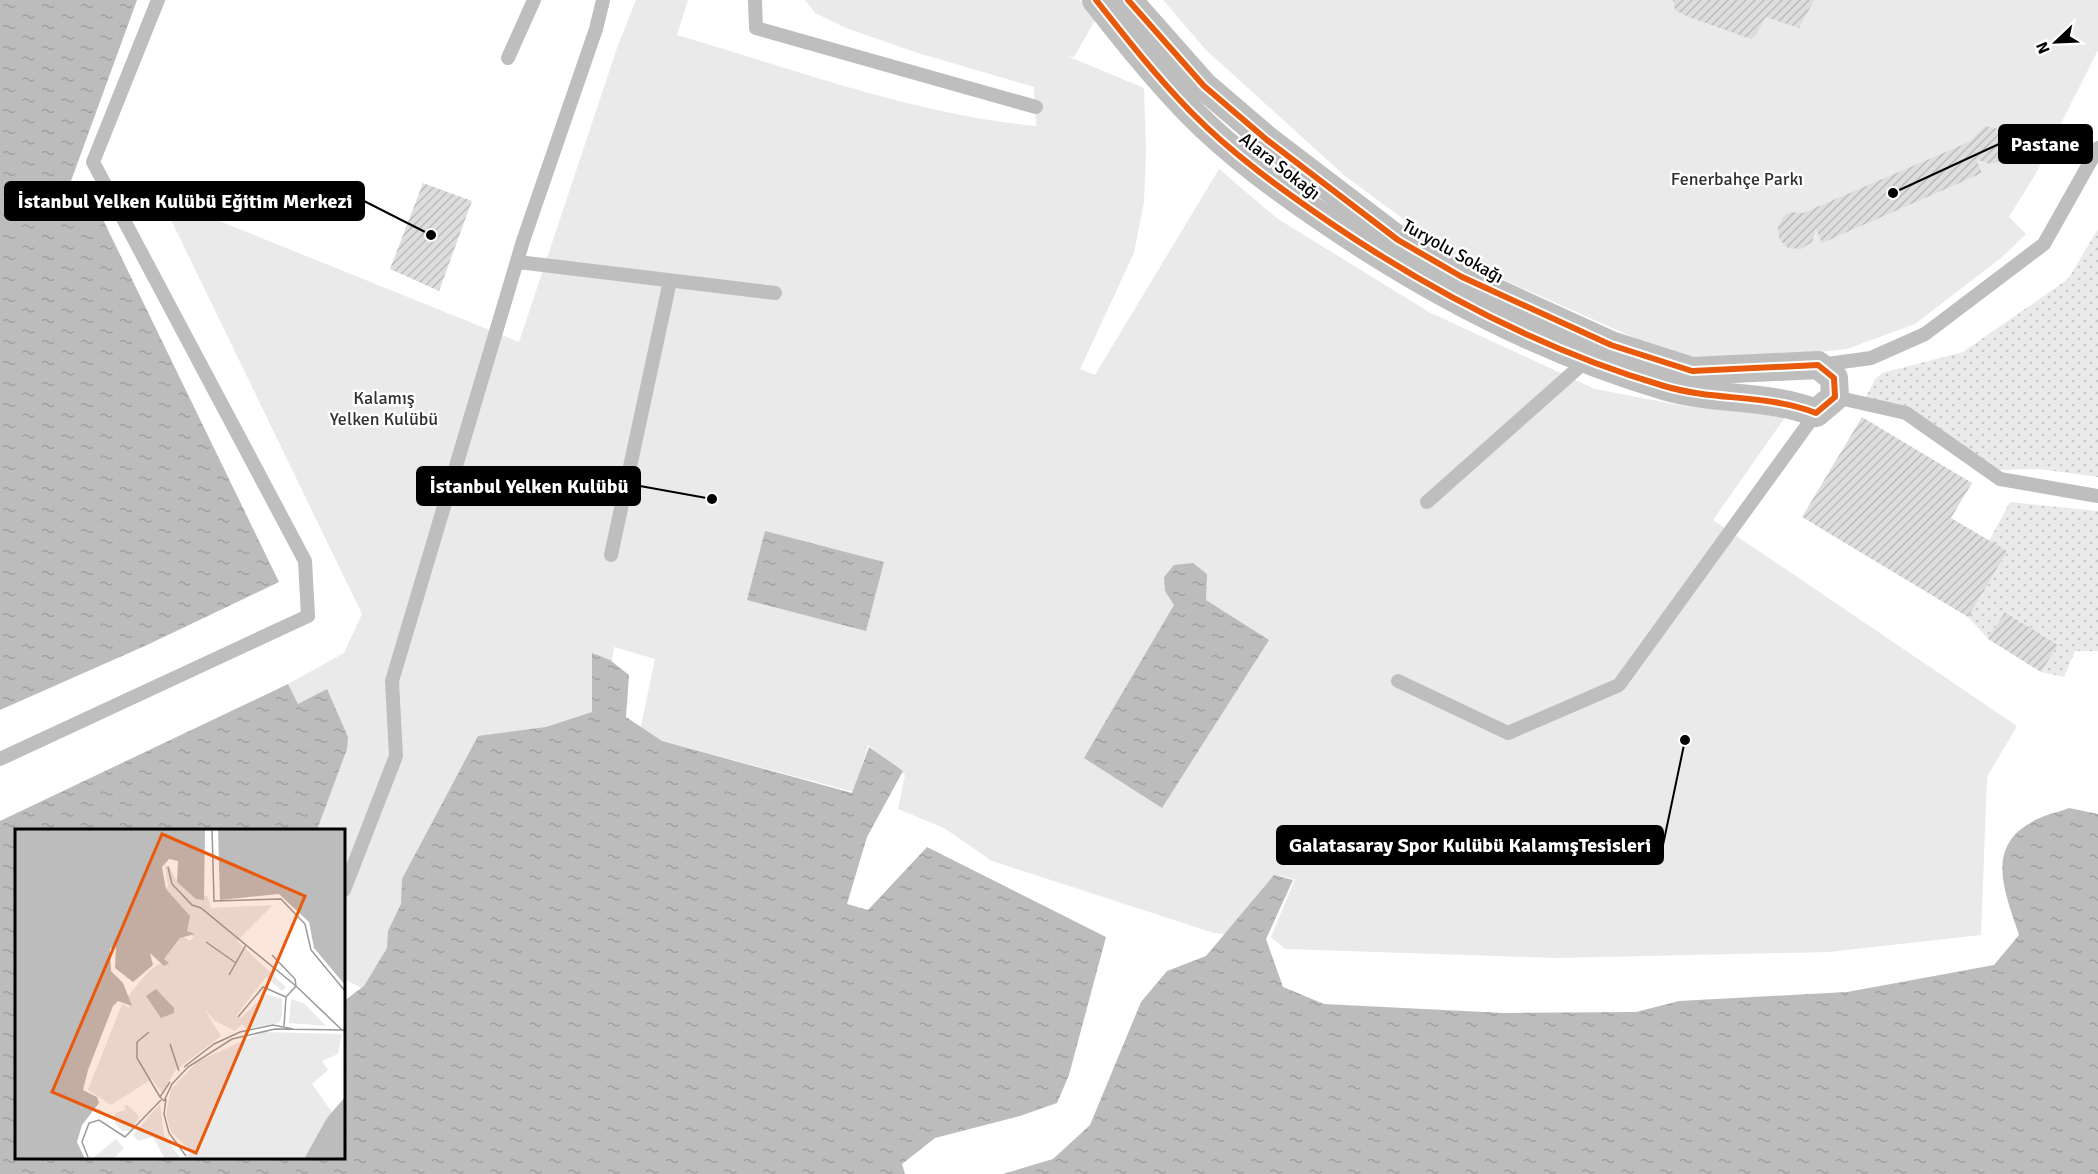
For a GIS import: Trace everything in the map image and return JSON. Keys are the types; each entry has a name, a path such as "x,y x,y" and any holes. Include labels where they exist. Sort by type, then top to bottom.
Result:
{"street":[{"name":"Alara Sokağı","path":"1096,0 1138,54 1191,112 1241,157 1296,200 1438,291 1489,317 1587,360 1667,387 1795,405 1826,389"},
{"name":"Turyolu Sokağı","path":"1128,0 1204,86 1267,140 1398,240 1462,277 1611,345 1692,371 1826,389"}],"lane":[{"path":"0,759 308,616 305,561 93,162 158,0"},
{"path":"508,58 534,0"},
{"path":"345,887 396,756 393,681 518,262 603,0"},
{"path":"755,0 756,28 1036,107"},
{"path":"1398,681 1508,734 1619,685 1826,389 1871,358 1925,334 2044,244 2098,148"},
{"path":"518,262 775,293"},
{"path":"611,555 670,281"},
{"path":"1426,502 1587,360"},
{"path":"1826,389 1906,413 2000,479 2098,496"}],"green space":[{"name":"Kalamış Yelken Kulübü","path":"636,0 688,0 677,35 900,101 946,112 1036,126 1034,87 918,53 846,28 815,13 805,0 1080,0 1097,17 1074,57 1067,56 1144,88 1146,150 1144,202 1134,253 1080,369 1095,375 1219,169 1278,219 1429,312 1595,389 1684,406 1786,416 1713,520 2017,726 1987,777 1981,935 1829,952 1558,958 1285,949 1271,937 1295,879 1274,875 1235,935 1214,933 992,861 944,828 898,809 905,775 868,745 854,792 639,735 655,659 614,647 603,719 369,992 345,980 345,829 317,829 347,749 297,704 288,684 344,653 362,614 160,197 519,342 618,45"},
{"name":"Fenerbahçe Parkı","path":"1163,0 2098,0 2098,50 2035,175 2009,217 2026,234 2001,258 1915,324 1847,349 1731,361 1687,356 1646,343 1459,260 1345,176 1206,50"},
{"path":"2098,229 2098,477 2039,469 1998,470 1907,409 1866,397 1875,379 1882,373 1963,352 2068,279"},
{"path":"2010,502 2098,511 2098,651 2075,651 2064,677 2041,672 2058,645 2006,612 1988,639 1968,617 1989,541"}],"water":[{"path":"0,0 137,0 67,192 92,197 279,582 147,645 0,710"},
{"path":"765,531 884,562 866,631 747,600"},
{"path":"1193,563 1207,574 1206,600 1269,640 1162,808 1084,758 1174,605 1165,591 1164,577 1174,565"},
{"path":"592,653 610,660 629,675 626,717 662,741 852,793 869,747 903,771 867,837 847,904 868,910 927,847 1106,937 1069,1075 1057,1103 1020,1116 935,1138 902,1164 905,1174 0,1174 0,821 288,684 298,704 327,689 348,737 347,749 317,829 15,829 15,1159 345,1159 345,1000 364,986 387,948 388,931 401,904 402,879 478,736 546,727 592,712"},
{"path":"2069,808 2098,814 2098,1174 1003,1174 1053,1159 1090,1125 1141,1002 1167,971 1206,956 1274,875 1293,880 1266,939 1283,987 1324,1004 1504,1013 1636,1012 1679,1001 1847,992 1994,965 2019,935 2008,900 2002,867 2011,839 2023,827 2042,817"}],"building":[{"path":"1673,0 1814,0 1799,28 1766,17 1751,39 1686,16 1675,10"},
{"path":"1985,126 2002,130 2010,144 2006,156 2001,161 1989,164 1976,159 1982,173 1822,243 1816,229 1812,242 1801,249 1788,248 1779,239 1778,226 1785,215 1791,212 1803,213 1969,142"},
{"path":"423,183 472,201 439,291 390,269"},
{"path":"1862,417 1972,483 1951,518 2007,551 1968,617 1802,517"},
{"path":"2005,612 2058,645 2041,672 1988,639"}],"cycle path":[{"path":"1096,0 1177,98 1240,157 1332,224 1410,274 1450,296 1492,318 1576,356 1683,391 1779,403 1816,413 1835,397 1834,378 1818,365 1692,371 1611,345 1462,277 1398,240 1267,140 1204,86 1128,0"}],"place":[{"name":"Pastane","path":"1893,193"},
{"name":"İstanbul Yelken Kulübü Eğitim Merkezi","path":"431,235"},
{"name":"İstanbul Yelken Kulübü","path":"712,499"},
{"name":"Galatasaray Spor Kulübü KalamışTesisleri","path":"1685,740"}]}
